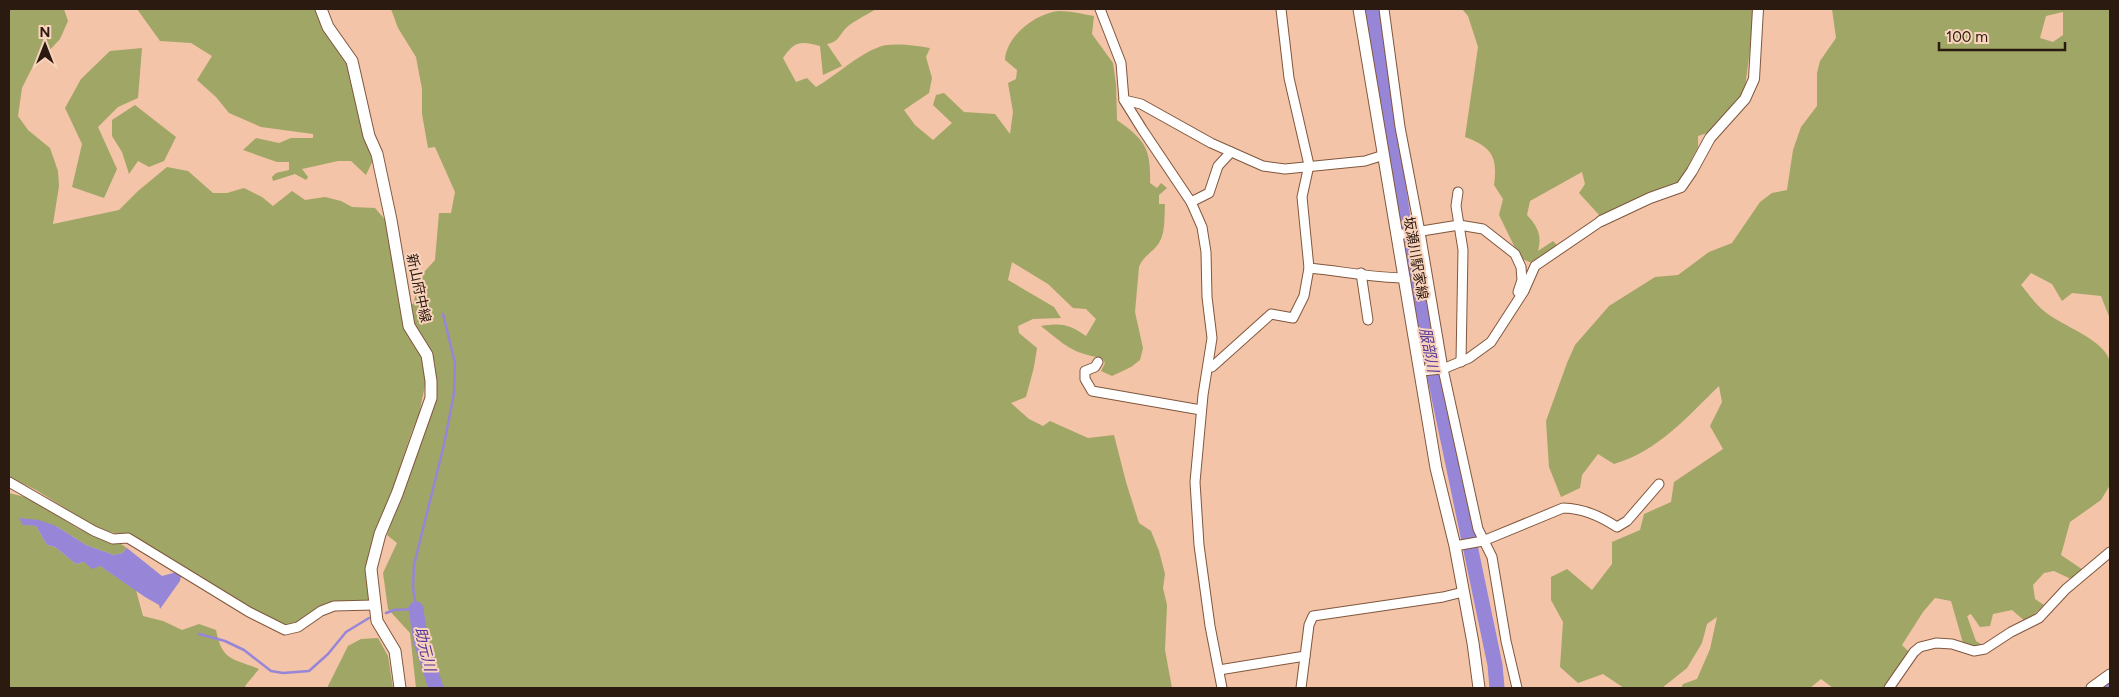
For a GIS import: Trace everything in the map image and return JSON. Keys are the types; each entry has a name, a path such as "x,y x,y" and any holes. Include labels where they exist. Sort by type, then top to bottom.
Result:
{"main road":[{"name":"新山府中線","path":"321,9 328,27 352,60 369,136 377,154 409,326 427,355 431,382 431,398 397,494 380,534 371,569 377,621 395,651 400,688"},
{"name":"坂瀬川駅家線","path":"1359,9 1399,234 1405,278 1423,371 1436,468 1458,546 1479,688"},
{"path":"2092,688 2110,675"}],"street":[{"path":"1100,9 1121,63 1124,100 1191,202 1202,227 1206,252 1207,297 1212,338 1201,410 1195,482 1199,545 1210,626 1222,688"},
{"path":"1209,366 1212,367 1271,314 1293,318 1304,296 1309,268 1302,198 1309,165 1289,78 1281,9"},
{"path":"1384,9 1400,127 1441,369 1478,529 1479,542 1492,557 1506,641 1518,688"},
{"path":"1423,371 1441,369 1461,362 1491,342 1524,291 1535,266 1601,221 1650,198 1681,187 1710,138 1745,99 1754,79 1758,9"},
{"path":"1124,100 1141,104 1231,152 1263,166 1285,169 1309,165 1365,161 1384,155"},
{"path":"1191,202 1209,193 1218,166 1231,152"},
{"path":"1458,192 1456,206 1464,250 1461,362"},
{"path":"1399,234 1459,225 1483,229 1514,254 1521,267 1522,280 1513,308"},
{"path":"1309,268 1361,273 1386,278 1405,278"},
{"path":"1361,273 1368,320"},
{"path":"1098,362 1095,367 1086,371 1085,379 1092,391 1201,410"},
{"path":"9,482 94,531 113,539 128,538 249,612 285,630 298,627 321,611 334,606 374,605"},
{"path":"1458,546 1479,542 1563,508 1577,508 1605,519 1616,527 1627,522 1659,484"},
{"path":"1889,688 1914,652 1920,647 1936,643 1952,644 1974,651 1985,649 2039,618 2066,589 2110,552"},
{"path":"1301,688 1309,625 1313,616 1443,597 1464,592"},
{"path":"1219,670 1305,656"}],"green space":[{"path":"9,9 64,9 68,21 60,39 31,70 22,88 18,116 28,130 50,148 58,171 59,186 53,224 119,210 167,167 188,171 213,193 227,193 244,188 262,197 273,206 292,191 305,200 325,197 341,201 352,207 375,208 387,222 407,329 424,357 427,376 419,414 376,538 368,602 336,603 299,624 287,627 215,590 130,537 99,529 36,490 9,477"},
{"path":"137,9 315,9 351,72 374,158 366,175 351,161 338,161 302,169 308,177 306,180 295,174 273,181 272,177 276,173 289,170 289,162 277,162 243,150 256,138 279,143 291,138 313,138 313,134 261,127 229,113 216,97 197,80 212,56 191,43 160,41"},
{"path":"391,9 876,9 852,23 836,40 827,44 842,66 823,75 820,46 807,43 795,45 783,58 796,82 807,78 816,87 863,55 879,47 912,45 930,48 926,57 932,78 929,93 904,110 915,125 933,140 952,123 933,105 936,95 944,93 964,112 995,114 1010,134 1013,112 1008,83 1016,79 1017,70 1005,60 1007,51 1016,34 1032,21 1050,13 1063,11 1094,16 1092,34 1113,63 1116,84 1117,120 1134,133 1144,146 1149,161 1150,183 1157,188 1161,183 1167,188 1159,195 1159,204 1165,204 1164,229 1161,239 1139,267 1135,312 1143,348 1140,360 1131,367 1112,376 1101,371 1105,363 1102,358 1075,351 1041,326 1065,325 1086,336 1096,319 1086,309 1073,308 1048,284 1012,262 1008,280 1054,307 1061,318 1033,319 1018,326 1019,333 1037,348 1026,397 1011,403 1029,419 1043,426 1050,421 1088,438 1114,435 1139,523 1151,531 1165,574 1163,588 1167,605 1165,650 1172,688 416,688 410,633 388,609 383,573 397,543 387,535 422,430 433,411 437,395 435,363 415,328 410,306 413,304 425,271 435,260 439,213 451,213 455,192 435,147 428,148 422,114 422,89 416,57 398,28"},
{"path":"1462,9 1755,9 1745,88 1735,105 1713,131 1698,136 1698,147 1680,182 1600,216 1579,193 1585,184 1582,172 1530,201 1527,215 1534,223 1538,232 1540,240 1538,251 1553,241 1558,246 1532,263 1520,258 1499,215 1503,199 1494,185 1495,167 1491,154 1481,145 1465,137 1478,47 1468,16"},
{"path":"1832,9 2110,9 2110,319 2101,296 2072,293 2062,301 2052,284 2031,273 2021,285 2044,311 2100,346 2110,362 2110,485 2101,500 2070,522 2061,555 2083,570 2071,579 2054,571 2044,573 2033,585 2035,599 2044,605 2026,622 2012,610 1993,614 1990,626 1980,627 1971,614 1967,616 1976,641 1982,645 1976,647 1963,643 1951,601 1935,598 1923,612 1902,645 1910,653 1887,688 1833,688 1821,679 1810,688 1681,688 1683,684 1697,679 1710,649 1717,617 1707,624 1702,643 1687,668 1662,688 1624,688 1603,674 1578,683 1560,667 1563,622 1551,600 1551,577 1567,569 1592,590 1612,564 1612,542 1640,530 1644,514 1671,502 1674,482 1723,449 1710,426 1722,402 1719,386 1671,432 1644,451 1614,464 1598,454 1582,475 1580,488 1561,497 1549,467 1546,421 1567,363 1575,345 1609,306 1655,277 1678,275 1709,252 1732,243 1760,202 1772,193 1787,190 1793,150 1801,127 1817,106 1817,73 1820,61 1836,38","holes":["2063,12 2063,35 2053,42 2040,38 2046,16"]},
{"path":"142,48 138,98 118,107 98,127 117,169 104,198 72,187 82,144 65,108 81,79 110,51"},
{"path":"135,105 176,137 164,161 149,167 138,161 129,174 122,152 112,136 112,120"},
{"path":"9,493 29,498 79,529 118,542 127,548 122,553 114,555 86,545 56,526 23,525 36,526 47,545 55,547 76,564 84,562 100,566 136,590 143,616 163,621 182,630 199,624 216,630 221,648 225,653 235,660 259,669 245,686 246,688 9,688"},
{"path":"378,638 388,656 393,688 327,688 348,646 361,639"}],"shaded area":[{"path":"19,518 39,520 56,526 86,545 114,555 122,553 127,548 162,576 177,572 181,576 180,581 160,609 159,605 100,566 92,569 84,562 76,564 55,547 47,545 36,526 23,525"}],"waterway":[{"name":"服部川","path":"1372,9 1407,244 1495,665 1497,688"},
{"path":"386,613 394,610 416,609 413,587 414,565 444,445 454,393 455,363 443,314"},
{"name":"助元川","path":"416,609 421,642 436,688"},
{"path":"199,634 225,641 244,650 271,671 283,673 309,671 328,654 346,632 369,618"},
{"path":"2106,688 2110,684"}]}
